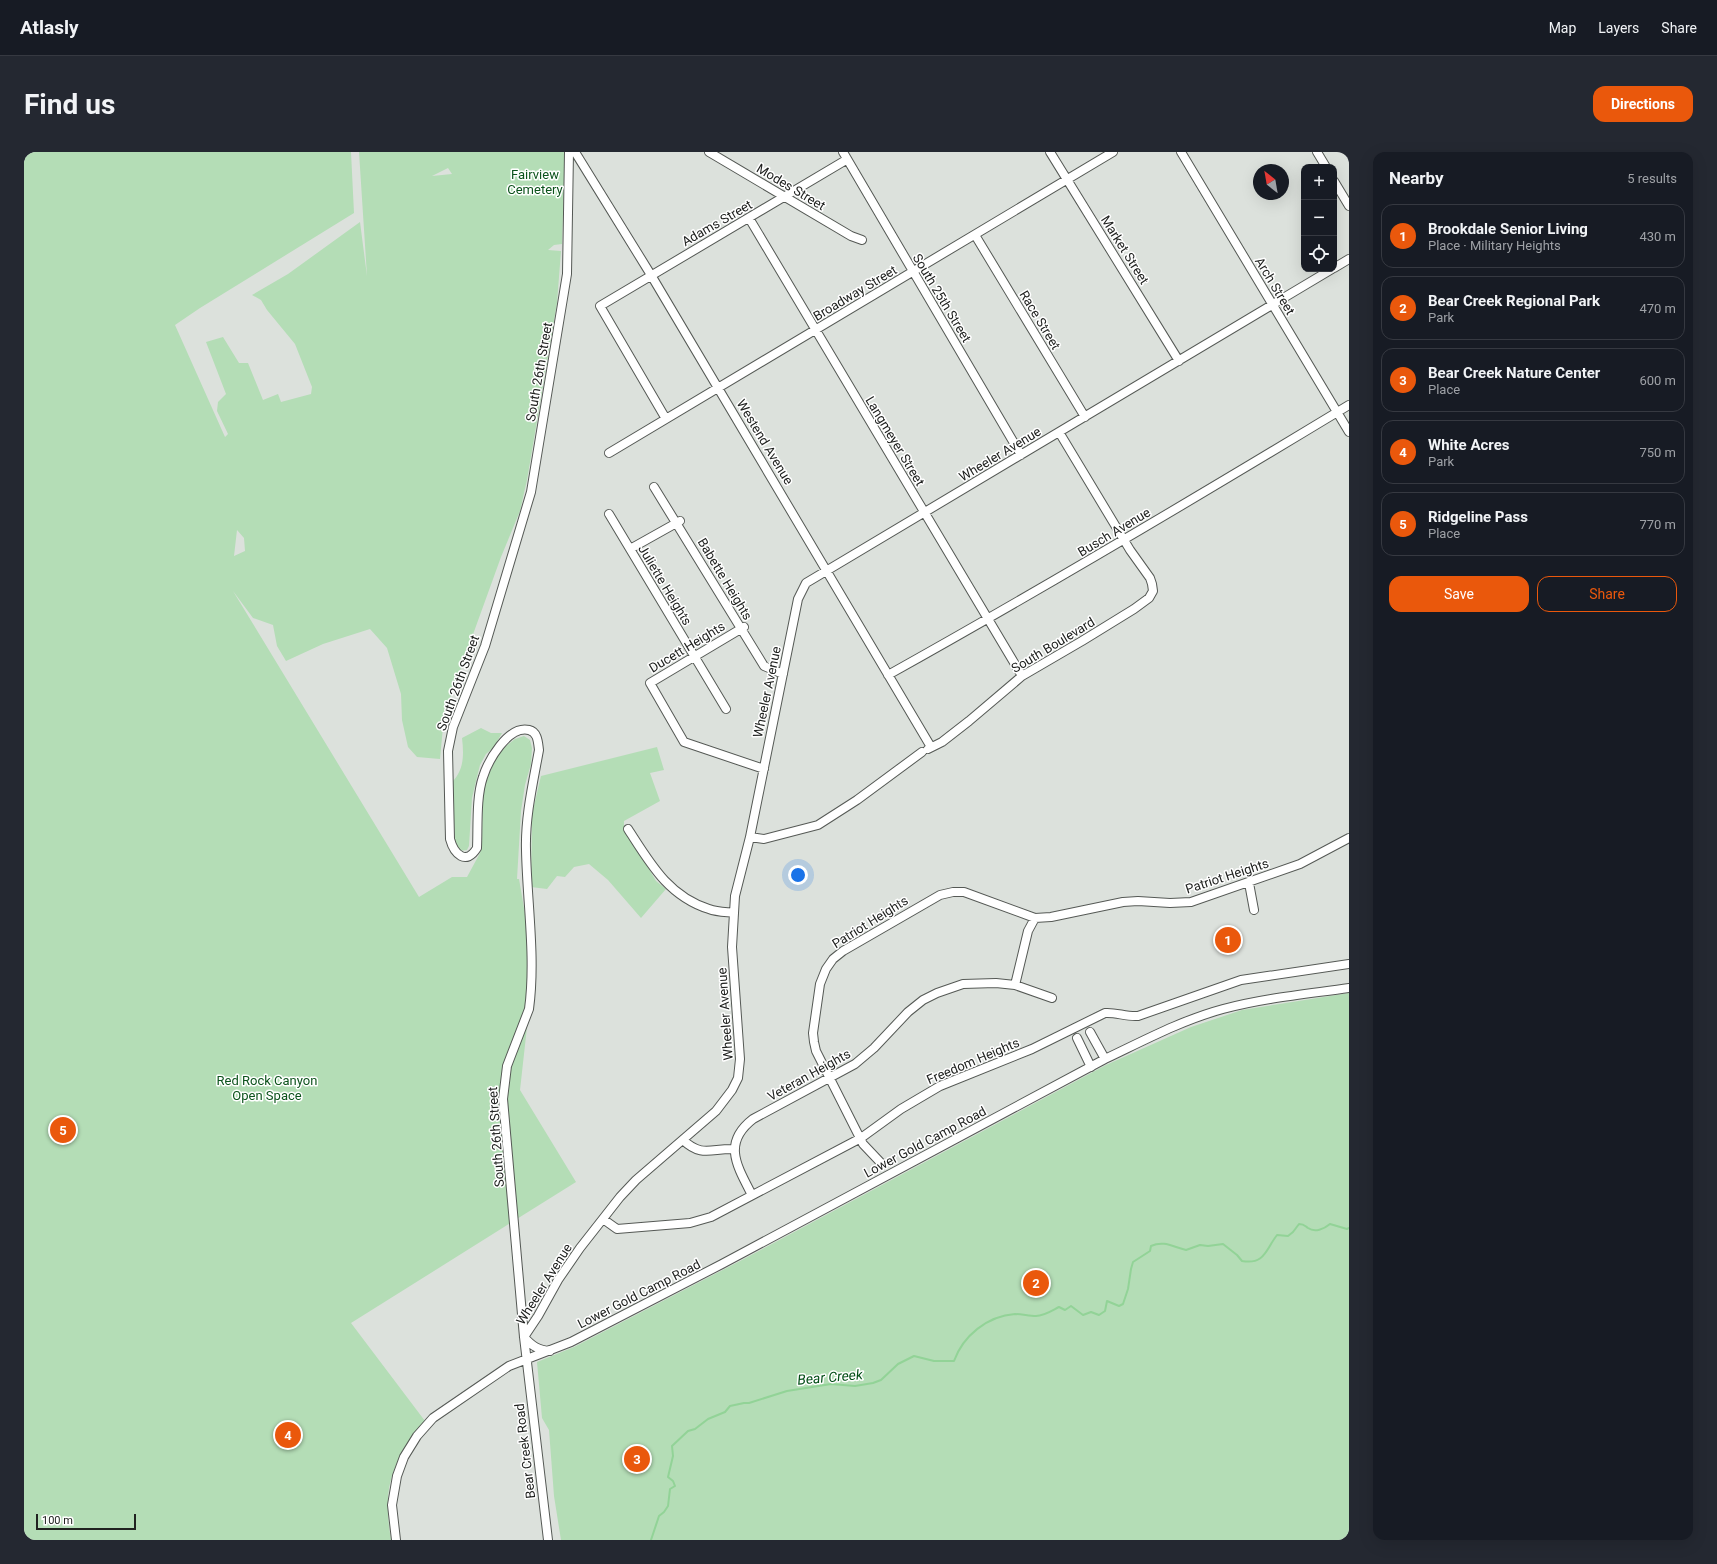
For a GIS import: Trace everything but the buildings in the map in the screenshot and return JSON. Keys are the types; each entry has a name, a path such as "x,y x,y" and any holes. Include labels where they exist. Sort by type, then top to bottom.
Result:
{"street":[{"name":"South 26th Street","path":"527,1359 503,1099 507,1066 529,1009 530,1000 531,967 526,835 528,810 538,742 532,731 524,729 516,731 507,739 490,760 482,780 477,848 474,853 463,857 454,851 450,839 448,751 453,727 485,646 531,492 567,274 570,152"},
{"name":"Westend Avenue","path":"575,152 651,275 827,570 888,675 927,749"},
{"name":"Modes Street","path":"709,152 851,236 862,240"},
{"name":"Market Street","path":"1050,152 1179,361"},
{"name":"Broadway Street","path":"609,453 718,387 816,331 1113,152"},
{"name":"Arch Street","path":"1181,152 1349,432"},
{"path":"1317,152 1324,164"},
{"name":"Adams Street","path":"666,419 600,306 784,197 845,156"},
{"name":"South 25th Street","path":"845,156 1021,455"},
{"path":"1337,186 1349,206"},
{"name":"Langmeyer Street","path":"749,218 1022,676"},
{"name":"Race Street","path":"975,235 1084,417"},
{"name":"Wheeler Avenue","path":"1337,266 1349,259"},
{"name":"Wheeler Avenue","path":"524,1337 538,1316 558,1280 603,1219 636,1180 716,1111 732,1090 740,1068 732,947 736,896 750,837 798,599 806,583 1326,272"},
{"name":"Busch Avenue","path":"888,675 989,619 1125,540 1349,405"},
{"path":"1060,432 1125,540"},
{"name":"Babette Heights","path":"654,487 678,522 764,666 783,674"},
{"name":"Juliette Heights","path":"609,514 726,709"},
{"path":"630,549 678,522"},
{"name":"South Boulevard","path":"750,837 764,838 818,825 857,800 927,749 942,742 1022,676 1134,609 1149,598 1153,591 1150,578 1125,540"},
{"name":"Ducett Heights","path":"742,628 650,683 684,742 764,769"},
{"path":"628,829 653,868 666,884 687,899 710,910 734,914"},
{"name":"Patriot Heights","path":"880,1163 862,1144 861,1138 816,1051 813,1033 820,984 826,969 833,959 843,951 929,900 940,895 953,892 964,892 974,895 1035,918 1051,917 1123,902 1191,902 1300,864 1349,838"},
{"path":"1249,883 1254,910"},
{"path":"1015,985 1028,932 1035,918"},
{"name":"Freedom Heights","path":"603,1219 617,1229 690,1223 711,1217 861,1138 907,1106 940,1086 1038,1046 1104,1013 1111,1012 1129,1016 1138,1016 1241,980 1349,964"},
{"name":"Veteran Heights","path":"734,1149 738,1135 746,1124 864,1058 908,1012 922,1000 963,984 996,982 1015,985 1052,998"},
{"name":"Lower Gold Camp Road","path":"396,1540 392,1505 397,1476 404,1457 417,1436 433,1418 509,1366 571,1342 722,1264 1105,1059 1183,1023 1222,1009 1268,999 1349,988"},
{"path":"1091,1067 1078,1042 1092,1036 1105,1059"},
{"path":"683,1140 695,1149 710,1152 723,1148 734,1149 739,1170 752,1195"},
{"path":"524,1337 532,1346 540,1350 550,1351"},
{"name":"Bear Creek Road","path":"527,1359 548,1540"}],"green space":[{"name":"Red Rock Canyon Open Space","path":"24,152 351,152 354,213 175,325 225,437 228,434 217,411 218,402 226,394 206,342 223,337 239,363 248,363 263,400 278,394 281,402 311,394 312,387 295,344 267,310 261,300 252,295 288,274 360,222 367,276 359,152 565,152 562,244 554,245 548,250 561,251 557,303 527,480 520,511 501,557 450,698 443,727 440,759 417,757 408,747 402,720 401,694 387,648 370,629 323,644 286,661 277,646 273,625 253,618 233,591 419,897 452,877 467,877 480,853 482,843 483,786 497,756 506,746 515,739 524,736 530,740 532,748 531,764 525,785 521,811 517,879 519,879 530,943 529,1009 520,1090 576,1182 351,1323 425,1421 405,1448 395,1467 389,1489 388,1505 388,1520 391,1540 24,1540","holes":["448,168 452,174 432,176","237,530 244,538 245,551 234,556"]},
{"path":"481,728 491,733 502,733 494,747 486,754 480,765 472,798 469,846 467,850 458,851 455,840 452,782 461,767 463,750 462,738"},
{"path":"657,747 664,770 650,773 660,801 624,821 624,831 656,881 666,889 641,918 608,880 589,864 574,867 565,877 557,876 547,889 531,887 532,814 541,776"},
{"path":"1349,993 1349,1540 561,1540 554,1496 549,1430 542,1418 537,1362 574,1347 740,1261 1106,1065 1191,1027 1242,1010"}],"waterway":[{"name":"Bear Creek","path":"651,1540 659,1516 668,1506 670,1489 675,1486 673,1481 668,1477 673,1456 672,1446 688,1431 695,1429 708,1419 725,1412 730,1406 749,1403 787,1391 831,1384 855,1386 873,1383 881,1380 898,1364 914,1356 934,1361 954,1361 963,1343 977,1329 986,1323 1005,1316 1015,1314 1039,1316 1059,1307 1065,1310 1071,1306 1083,1315 1091,1312 1099,1315 1105,1311 1107,1301 1119,1306 1123,1304 1128,1289 1133,1262 1150,1251 1151,1246 1156,1244 1164,1244 1186,1250 1200,1245 1208,1246 1223,1244 1242,1261 1250,1262 1256,1261 1264,1255 1277,1235 1288,1236 1299,1224 1303,1224 1314,1230 1322,1229 1330,1224 1347,1229 1349,1228"}],"place":[{"name":"Brookdale Senior Living","path":"1228,940"},
{"name":"Ridgeline Pass","path":"63,1130"},
{"name":"Bear Creek Regional Park","path":"1036,1283"},
{"name":"White Acres","path":"288,1435"},
{"name":"Bear Creek Nature Center","path":"637,1459"}],"park label":[{"name":"Fairview Cemetery","path":"535,182"}]}
